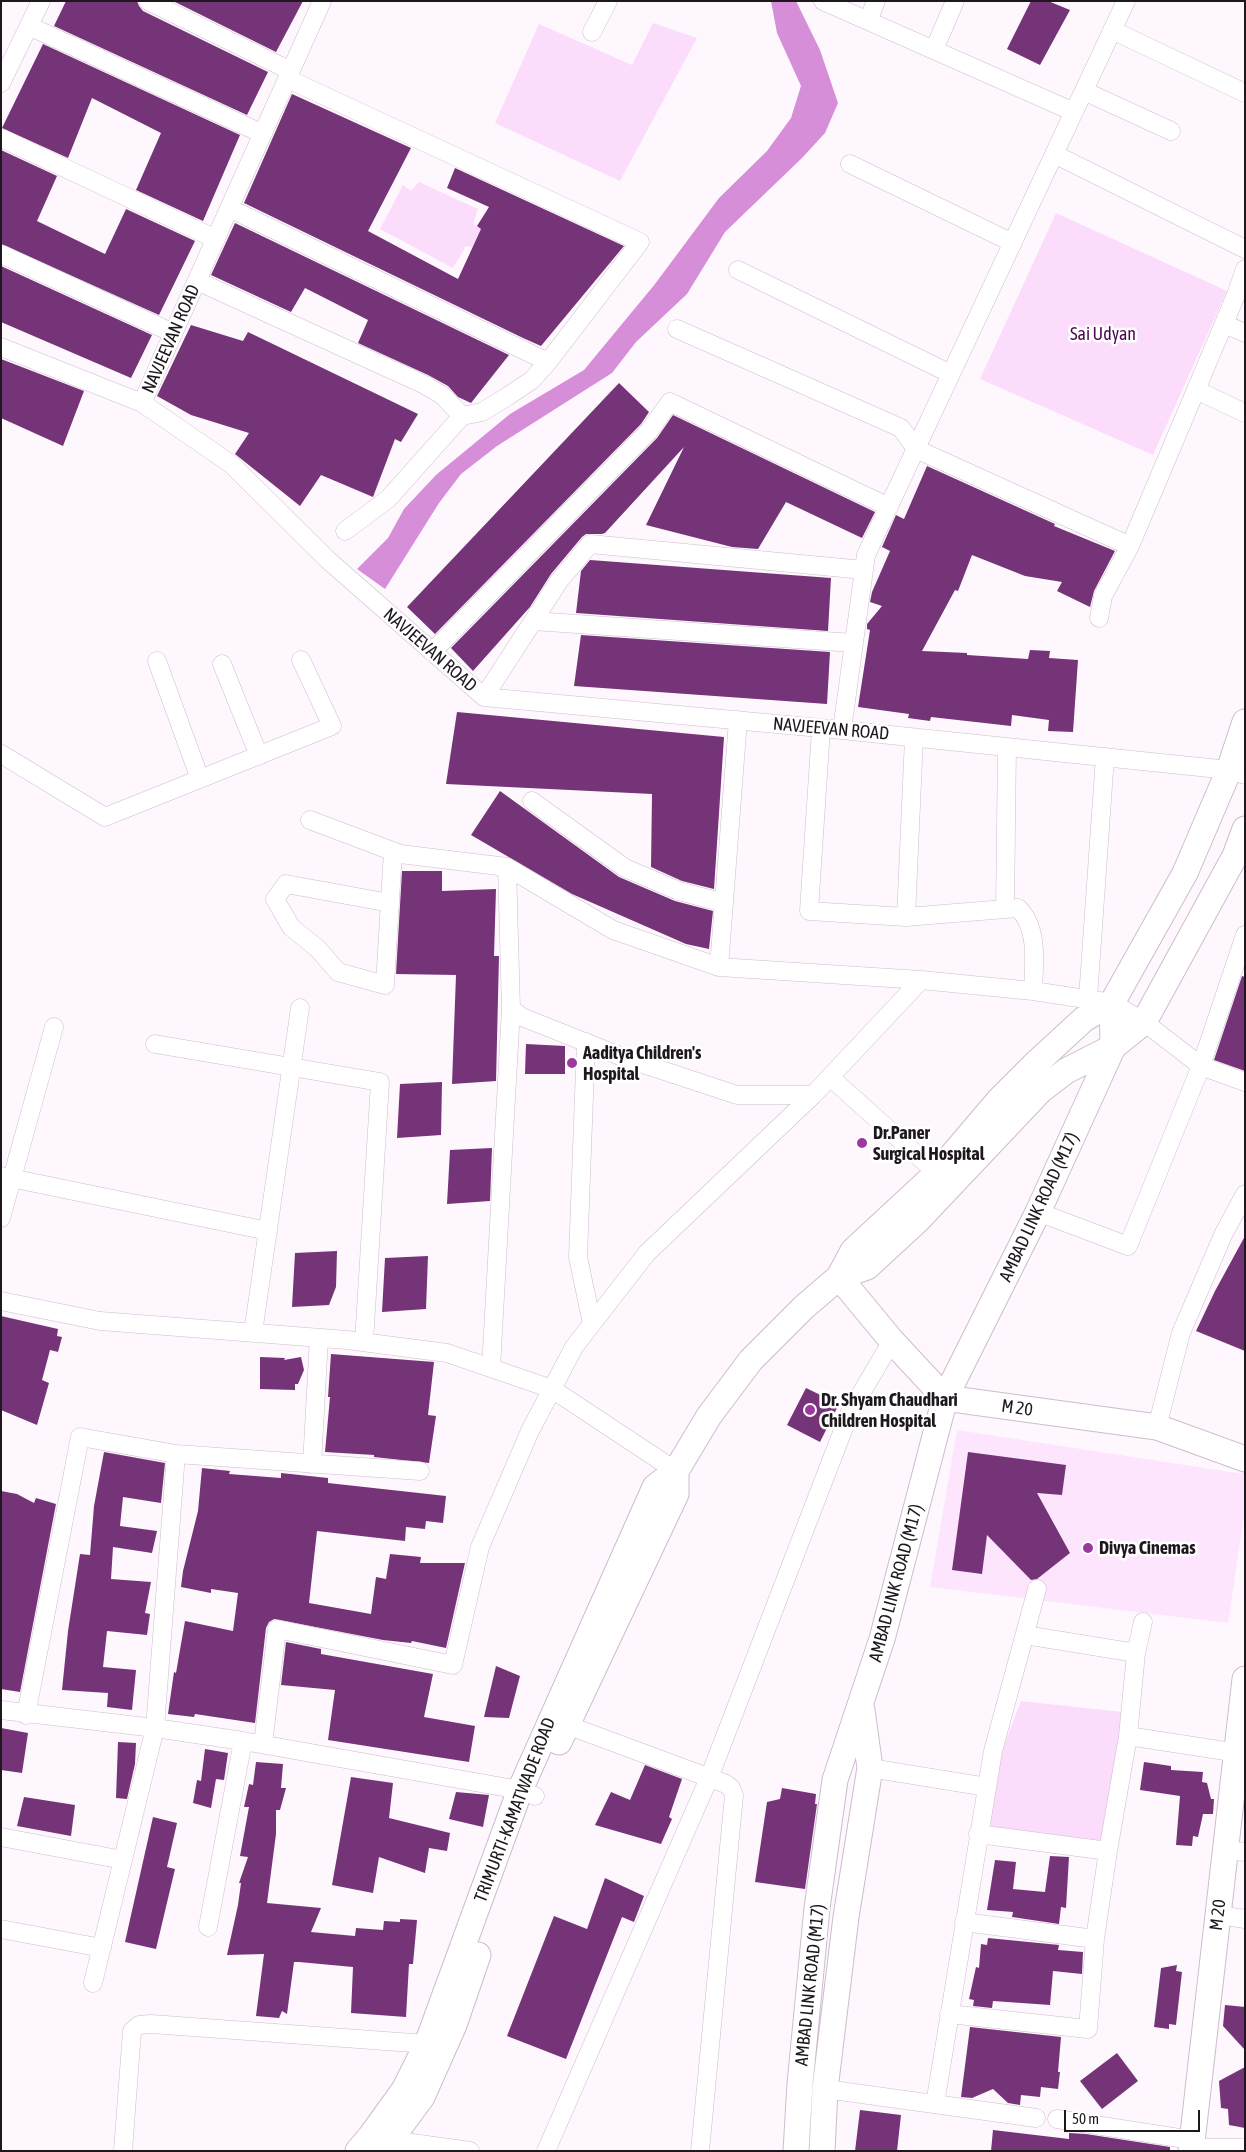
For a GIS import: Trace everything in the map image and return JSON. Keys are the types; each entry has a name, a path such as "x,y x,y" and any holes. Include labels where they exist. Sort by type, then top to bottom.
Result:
{"street":[{"path":"1,82 41,1"},
{"path":"148,1 289,75 640,242 548,362 532,380 482,412 462,416 388,499 345,531"},
{"name":"NAVJEEVAN ROAD","path":"322,1 142,403 230,464 328,560 484,697 842,730 1237,772"},
{"path":"592,32 608,1"},
{"path":"824,1 1074,112"},
{"path":"868,21 876,1"},
{"path":"934,50 954,1"},
{"path":"842,730 866,555 1126,1"},
{"path":"29,26 263,134"},
{"path":"1112,30 1245,93"},
{"path":"1084,91 1170,131"},
{"path":"1,138 216,239"},
{"path":"1054,154 1245,249"},
{"path":"850,164 1013,243"},
{"path":"229,208 548,362"},
{"path":"1,254 173,333"},
{"path":"1099,618 1103,596 1130,546 1224,324 1245,269"},
{"path":"738,270 951,374"},
{"path":"197,281 423,384 442,395 462,416"},
{"path":"1224,324 1245,333"},
{"path":"677,329 901,428 916,449 1130,546"},
{"path":"1,347 142,403"},
{"path":"1196,390 1245,412"},
{"path":"432,652 649,431 670,402 889,507"},
{"path":"484,697 559,581 590,544 864,570"},
{"path":"533,620 854,643"},
{"path":"1,754 105,818 332,726 301,660"},
{"path":"157,661 200,779"},
{"path":"222,664 259,756"},
{"path":"719,967 738,720"},
{"path":"1112,1003 1185,873 1237,772 1245,722"},
{"path":"822,729 809,911 906,917 1018,908 1025,915 1030,928 1034,962 1033,991"},
{"path":"906,917 914,738"},
{"path":"1004,909 1007,747"},
{"path":"1088,998 1105,757"},
{"path":"532,801 625,868 679,890 724,903"},
{"path":"310,820 400,854 507,867 613,930 719,967 921,980 1033,991 1112,1003 1144,1022 1201,1066 1245,1082"},
{"path":"1113,1047 1144,1022 1235,856 1245,829"},
{"path":"390,904 286,884 275,899 291,927 318,949 338,972 385,985 390,904 392,852"},
{"path":"492,1368 510,1009 507,867"},
{"path":"1038,1212 1128,1246 1201,1066 1245,935"},
{"path":"264,1744 277,1629 452,1665 480,1547 530,1430 574,1347 647,1252 813,1095 921,980"},
{"name":"AMBAD LINK ROAD (M17)","path":"796,2151 800,2084 818,1908 834,1780 882,1639 945,1398 1038,1212 1113,1047 1112,1003"},
{"name":"TRIMURTI-KAMATWADE ROAD","path":"375,2145 427,2044 528,1793 656,1487 676,1471 709,1416 751,1360 783,1327 838,1277 867,1267 919,1220 944,1179 999,1100 1084,1019 1112,1003"},
{"path":"253,1333 300,1008"},
{"path":"510,1009 522,1017 625,1058 737,1095 813,1095"},
{"path":"1,1218 7,1178 54,1027"},
{"path":"586,1042 578,1257 592,1324"},
{"path":"155,1044 380,1082 364,1342"},
{"name":"TRIMURTI-KAMATWADE ROAD","path":"944,1179 1042,1090 1066,1071 1113,1047"},
{"path":"830,1077 944,1179"},
{"path":"7,1178 268,1231"},
{"path":"1157,1427 1181,1333 1223,1235 1245,1194"},
{"path":"838,1277 892,1341 945,1398"},
{"path":"1,1301 100,1321 364,1342 446,1353 552,1389 676,1471"},
{"path":"312,1464 319,1338"},
{"path":"546,2151 710,1778 850,1412 892,1341"},
{"name":"M 20","path":"945,1398 1157,1427 1245,1459"},
{"path":"26,1715 80,1437 176,1454 420,1471"},
{"path":"93,1983 156,1728 176,1454"},
{"name":"TRIMURTI-KAMATWADE ROAD","path":"375,2145 422,2097 441,2058 528,1793 567,1725 676,1494 676,1471"},
{"path":"935,2104 993,1751 1038,1589"},
{"path":"949,2014 1088,2028 1095,1939 1128,1736 1136,1653 1143,1622"},
{"path":"1025,1635 1136,1653"},
{"name":"M 20","path":"1192,2146 1218,1915 1235,1851 1245,1679"},
{"name":"AMBAD LINK ROAD (M17)","path":"822,2151 826,2089 846,1917 870,1768 861,1705"},
{"path":"1,1710 26,1715 156,1728 264,1744 528,1793"},
{"path":"567,1725 710,1778 731,1788 734,1801 700,2151"},
{"path":"1128,1736 1241,1753"},
{"path":"208,1927 243,1741"},
{"path":"870,1768 987,1787"},
{"path":"978,1834 1108,1851"},
{"path":"1,1837 122,1860"},
{"path":"1218,1915 1245,1919"},
{"path":"964,1922 1095,1939"},
{"path":"1,1929 102,1948"},
{"path":"124,2151 132,2031 139,2025 152,2024 427,2044"},
{"path":"826,2089 1036,2118"},
{"path":"1057,2119 1192,2146 1245,2148"},
{"path":"375,2145 470,2151"}],"shaded area":[{"path":"771,1 796,1 820,50 838,103 825,133 802,158 725,232 687,294 636,342 612,373 497,446 461,474 439,503 385,589 357,569 388,538 404,509 436,475 510,414 584,370 655,284 719,198 767,151 791,118 801,86 777,33"},
{"name":"Divya Cinemas","path":"957,1430 1244,1474 1245,1509 1228,1623 930,1587"}],"green space":[{"path":"653,23 697,38 620,181 495,123 539,24 632,65"},
{"path":"419,182 478,209 473,224 485,231 478,248 466,246 453,268 380,229 403,185 411,191"},
{"name":"Sai Udyan","path":"1056,213 1227,291 1153,455 980,379"},
{"path":"1021,1701 1123,1712 1106,1845 987,1828 995,1769"}],"building":[{"path":"66,1 137,1 143,11 268,72 247,115 54,26"},
{"path":"173,1 303,1 276,52"},
{"path":"1031,1 1048,1 1070,10 1040,65 1007,49"},
{"path":"43,44 240,135 203,221 136,190 161,133 92,98 68,158 2,128"},
{"path":"292,94 411,148 368,231 458,279 481,229 477,226 489,207 447,188 455,168 624,246 541,346 523,338 244,203"},
{"path":"1,150 57,176 37,221 105,254 126,209 195,241 159,315 1,244"},
{"path":"235,223 509,355 471,403 458,397 448,386 428,375 358,343 368,320 305,288 291,312 211,275"},
{"path":"1,266 152,335 131,378 1,322"},
{"path":"191,325 243,341 248,332 418,414 401,442 395,439 373,497 321,475 300,506 235,454 249,433 191,415 157,396"},
{"path":"1,359 84,391 63,446 1,418"},
{"path":"619,383 649,412 641,424 435,634 407,607"},
{"path":"673,415 875,512 862,538 786,502 758,549 732,547 646,525 684,447 605,533 586,534 582,537 551,574 530,607 473,671 451,648 657,438"},
{"path":"927,466 1055,524 1054,526 1115,551 1094,591 1090,607 1057,591 1062,582 1025,576 972,555 958,591 955,590 922,651 1028,659 1030,650 1050,651 1049,658 1078,660 1073,732 1048,731 1049,720 1012,715 1011,726 931,717 930,721 908,718 909,714 858,707 870,630 867,629 867,624 882,606 870,602 872,592 890,551 882,547 896,515 904,519"},
{"path":"590,560 831,578 828,631 576,613 581,571"},
{"path":"581,635 830,652 827,704 574,686"},
{"path":"457,712 724,737 714,889 682,881 651,867 652,794 446,784"},
{"path":"500,791 619,877 675,901 713,911 709,949 686,944 572,894 471,835"},
{"path":"402,871 442,871 442,891 496,889 494,956 499,956 496,1081 452,1084 456,975 396,974"},
{"path":"1242,976 1245,977 1245,1071 1214,1060"},
{"path":"526,1044 565,1046 565,1074 525,1074"},
{"path":"442,1082 441,1135 397,1138 400,1084"},
{"path":"492,1148 490,1201 447,1204 450,1150"},
{"path":"1245,1236 1245,1351 1196,1331"},
{"path":"337,1251 336,1287 329,1305 292,1307 295,1253"},
{"path":"428,1256 426,1309 382,1312 385,1258"},
{"path":"1,1316 58,1329 57,1336 62,1337 58,1352 50,1350 42,1380 49,1383 37,1425 1,1410"},
{"path":"331,1354 434,1362 428,1415 436,1416 429,1463 374,1457 374,1455 325,1452 330,1397 328,1397"},
{"path":"260,1357 285,1358 284,1360 301,1357 304,1370 298,1384 295,1384 295,1390 260,1389"},
{"path":"806,1388 839,1404 820,1442 787,1425"},
{"path":"104,1452 165,1463 161,1503 123,1497 120,1526 157,1531 152,1553 113,1547 111,1579 151,1582 145,1613 150,1614 147,1635 107,1631 103,1667 136,1670 132,1710 107,1707 108,1693 62,1690 68,1631 80,1554 90,1555 94,1506"},
{"path":"968,1452 1066,1465 1062,1495 1037,1493 1070,1553 1037,1579 1031,1580 987,1535 982,1574 952,1570"},
{"path":"202,1468 230,1471 229,1474 281,1478 281,1473 328,1478 328,1483 446,1496 443,1523 426,1521 425,1529 406,1527 405,1541 317,1531 309,1603 371,1614 376,1577 386,1579 390,1554 421,1557 420,1563 465,1563 446,1648 412,1641 411,1643 383,1640 274,1619 269,1622 266,1628 255,1723 195,1714 194,1717 168,1714 174,1672 176,1673 185,1621 233,1631 238,1593 211,1589 211,1593 181,1587 183,1571 198,1511"},
{"path":"1,1491 17,1494 34,1503 36,1498 56,1504 20,1692 1,1689"},
{"path":"286,1642 321,1649 321,1654 433,1674 424,1717 475,1726 469,1762 328,1740 335,1690 281,1685"},
{"path":"496,1666 520,1676 509,1718 484,1717"},
{"path":"1,1728 28,1733 22,1773 1,1770"},
{"path":"118,1742 136,1743 135,1764 127,1799 116,1798"},
{"path":"205,1749 228,1753 224,1780 216,1779 211,1808 193,1803 197,1780 201,1781"},
{"path":"256,1762 283,1764 281,1788 286,1788 280,1810 276,1810 276,1834 267,1903 321,1908 311,1932 355,1936 356,1928 383,1930 384,1921 400,1922 400,1919 417,1920 413,1964 409,1964 406,2017 351,2013 353,1967 299,1962 294,1962 287,2014 282,2011 279,2018 256,2016 264,1954 227,1955 238,1905 241,1883 239,1883 248,1857 240,1856 249,1807 244,1807 249,1784 253,1785"},
{"path":"1144,1762 1171,1766 1171,1770 1203,1772 1202,1782 1207,1783 1211,1799 1214,1799 1213,1814 1203,1814 1198,1837 1193,1836 1192,1846 1176,1845 1180,1796 1140,1790"},
{"path":"645,1765 682,1779 669,1817 672,1819 661,1844 595,1825 611,1792 630,1800"},
{"path":"351,1777 393,1783 389,1818 450,1833 447,1851 429,1848 425,1873 379,1857 373,1893 332,1885"},
{"path":"782,1788 816,1794 815,1804 817,1804 805,1889 755,1882 767,1802 780,1799"},
{"path":"456,1792 489,1795 483,1827 449,1819"},
{"path":"24,1797 75,1805 71,1836 17,1826"},
{"path":"153,1817 177,1823 167,1867 175,1869 156,1949 125,1942"},
{"path":"1050,1856 1069,1857 1066,1908 1061,1907 1059,1924 1012,1917 1013,1912 987,1910 995,1860 1016,1862 1013,1889 1045,1892"},
{"path":"605,1878 644,1896 634,1922 622,1917 566,2059 507,2036 554,1916 587,1929"},
{"path":"988,1938 1059,1945 1058,1950 1083,1952 1082,1974 1053,1971 1050,2005 993,2001 992,2008 973,2006 974,2000 969,1999 976,1967 979,1968 981,1944 987,1945"},
{"path":"1177,1965 1176,1971 1182,1972 1176,2025 1169,2024 1169,2029 1154,2027 1161,1968"},
{"path":"1225,2005 1245,2007 1245,2050 1223,2026"},
{"path":"970,2027 1061,2037 1058,2089 1041,2087 1040,2097 1021,2095 1020,2105 1008,2103 993,2089 972,2098 961,2097"},
{"path":"1117,2053 1138,2081 1102,2109 1080,2081"},
{"path":"1245,2067 1245,2128 1229,2125 1228,2109 1221,2108 1219,2081"},
{"path":"860,2110 901,2115 897,2151 855,2151"},
{"path":"993,2130 1069,2139 1069,2133 1086,2134 1170,2147 1170,2151 991,2151"}],"place":[{"name":"Aaditya Children's Hospital","path":"572,1063"},
{"name":"Dr.Paner Surgical Hospital","path":"862,1143"},
{"name":"Dr. Shyam Chaudhari Children Hospital","path":"810,1410"},
{"name":"Divya Cinemas","path":"1088,1548"}]}
